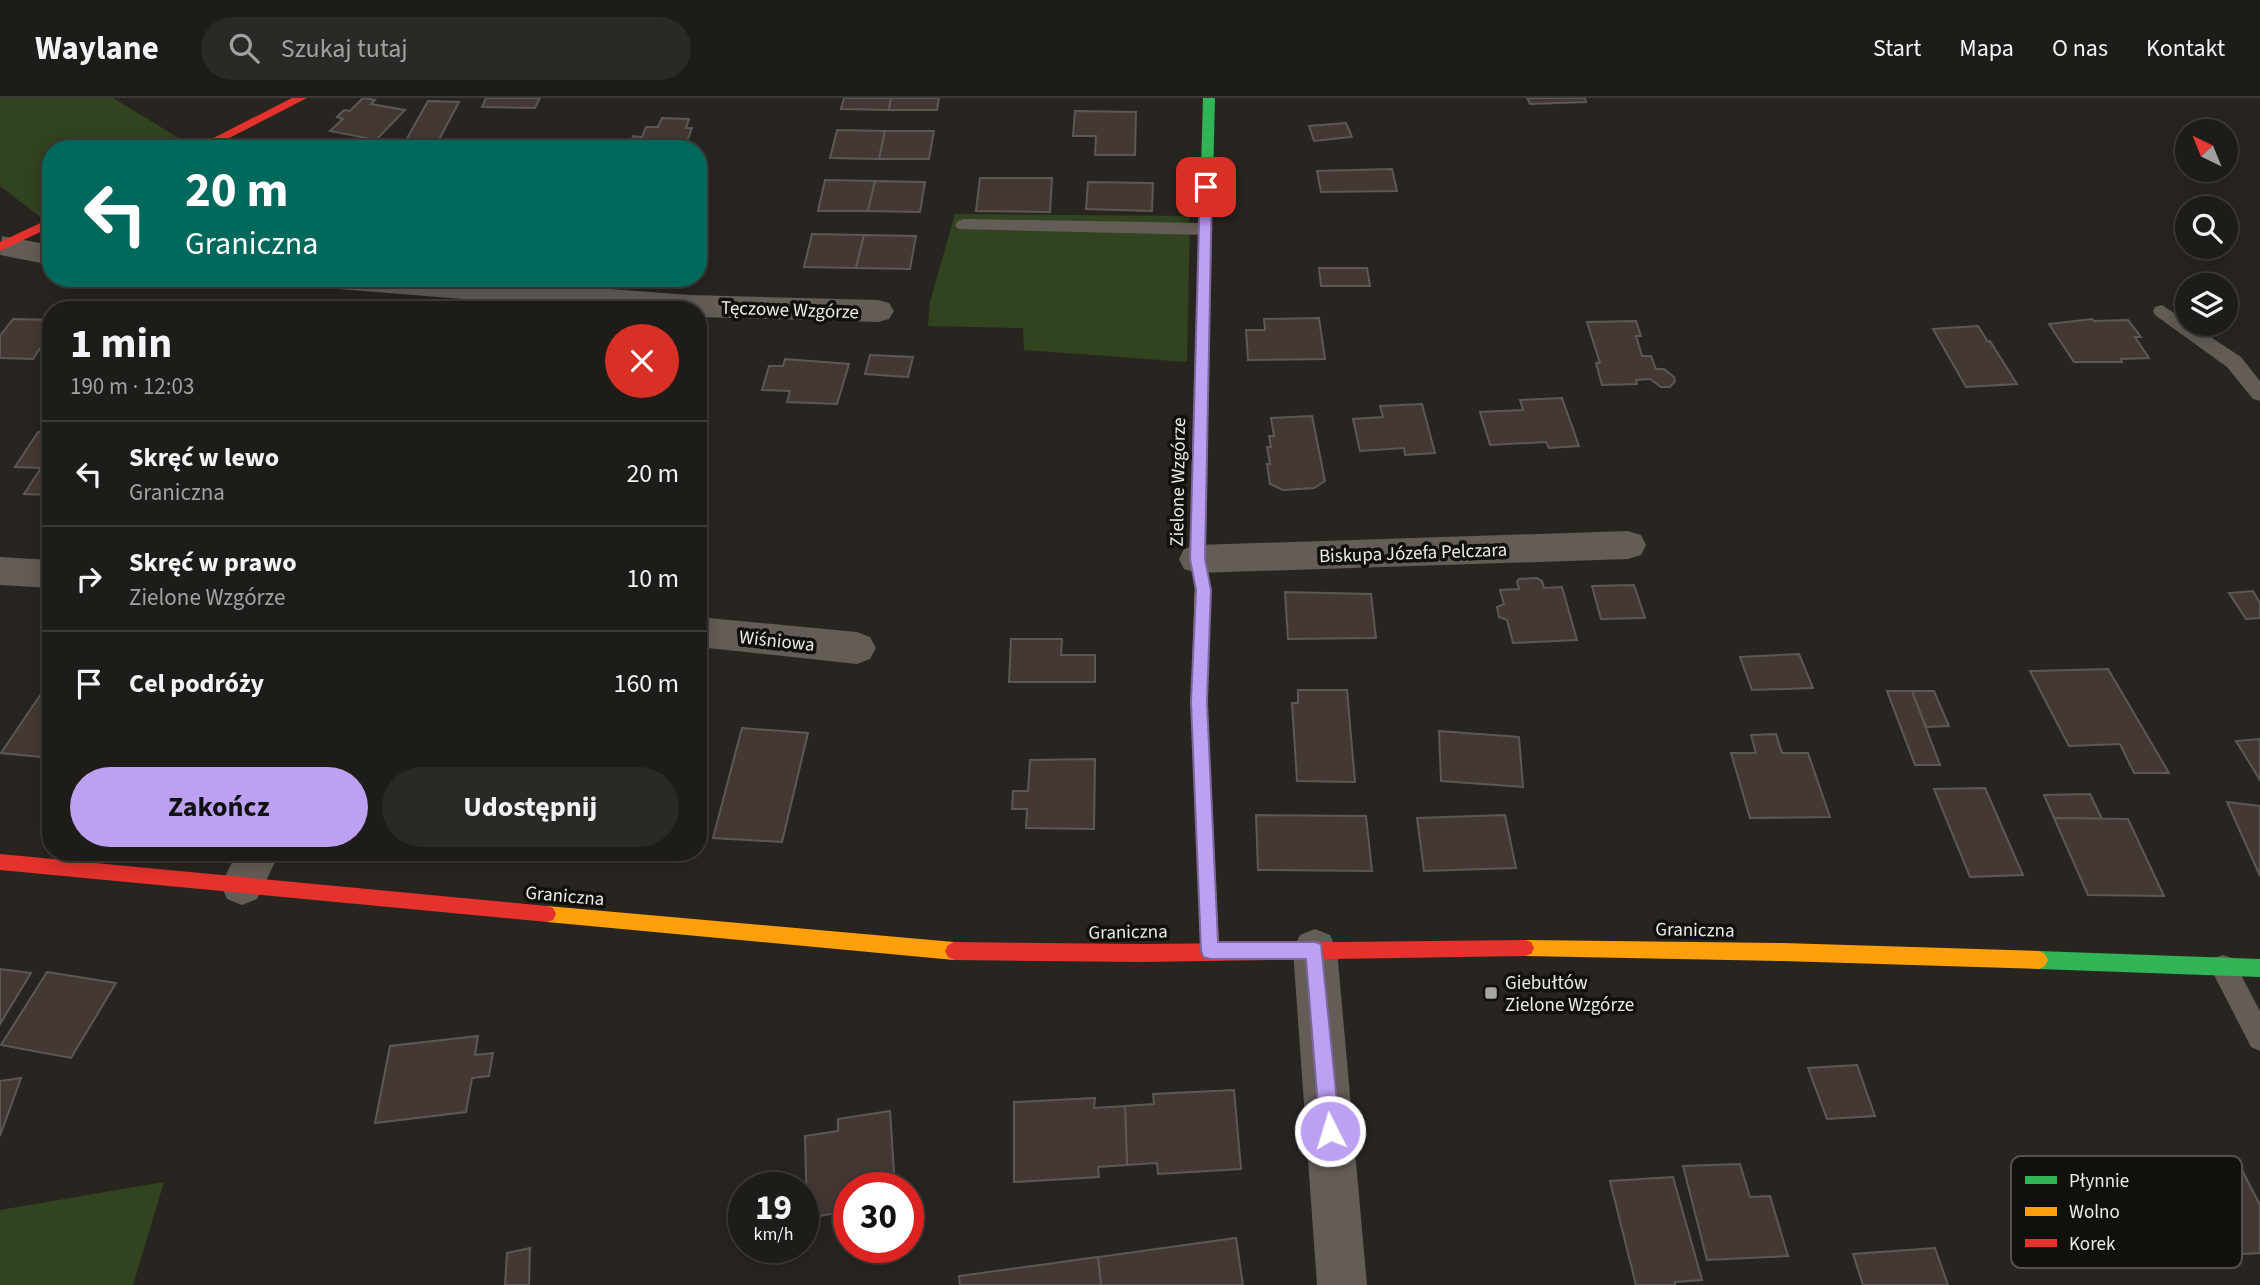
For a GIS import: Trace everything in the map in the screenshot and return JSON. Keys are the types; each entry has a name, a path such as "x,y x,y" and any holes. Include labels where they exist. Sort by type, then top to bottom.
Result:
{"street":[{"path":"216,140 301,98"},
{"name":"Zielone Wzgórze","path":"1209,98 1197,559 1203,590 1199,702 1210,950"},
{"path":"1,246 42,226"},
{"path":"1,246 42,253"},
{"name":"Tęczowe Wzgórze","path":"443,287 625,301"},
{"name":"Tęczowe Wzgórze","path":"707,306 878,311"},
{"name":"Biskupa Józefa Pelczara","path":"1197,559 1628,545"},
{"path":"0,570 42,573"},
{"name":"Wiśniowa","path":"707,633 856,648"},
{"name":"Graniczna","path":"0,862 250,869 927,950 1038,953 1623,948 1918,955 2260,968"},
{"path":"1315,950 1342,1285"}],"lane":[{"path":"964,225 1204,229"},
{"path":"2162,311 2235,362 2260,394"},
{"path":"2223,967 2260,1038"}],"green space":[{"path":"0,98 113,98 182,140 42,140 42,218 0,186"},
{"path":"955,214 1190,216 1187,362 1024,350 1023,328 928,326 930,302"},
{"path":"164,1182 133,1285 0,1285 0,1210"}],"building":[{"path":"363,98 375,100 371,104 405,110 376,140 330,131 343,119 337,117 344,110 350,111"},
{"path":"486,98 540,98 535,108 482,107"},
{"path":"844,98 891,98 889,110 841,109"},
{"path":"891,98 939,98 937,110 889,110"},
{"path":"1527,98 1585,98 1586,102 1530,104"},
{"path":"428,101 459,102 439,140 406,140"},
{"path":"1075,111 1136,112 1135,155 1095,155 1096,136 1073,136"},
{"path":"662,118 689,119 686,128 692,128 687,140 632,140 633,136 642,137 646,127 658,127"},
{"path":"1346,123 1352,137 1314,141 1309,126"},
{"path":"837,130 885,131 879,159 830,158"},
{"path":"885,131 934,131 929,159 879,159"},
{"path":"1392,169 1397,191 1321,192 1317,171"},
{"path":"980,178 1052,178 1050,212 976,211"},
{"path":"825,180 875,181 868,211 818,211"},
{"path":"875,181 925,182 920,212 868,211"},
{"path":"1088,182 1153,183 1152,211 1086,209"},
{"path":"812,234 864,235 856,268 804,267"},
{"path":"864,235 916,236 910,269 856,268"},
{"path":"1319,268 1367,268 1370,286 1321,286"},
{"path":"1319,318 1325,359 1248,360 1246,330 1265,330 1264,319"},
{"path":"13,319 42,320 42,346 33,359 0,358 0,336"},
{"path":"2092,319 2128,320 2141,337 2135,337 2149,358 2121,359 2122,362 2074,362 2049,324"},
{"path":"1636,321 1641,336 1636,336 1642,356 1651,356 1656,369 1664,369 1674,377 1675,381 1670,387 1661,387 1650,379 1636,380 1637,384 1602,385 1596,363 1600,363 1587,322"},
{"path":"1978,326 2017,384 1966,387 1933,329"},
{"path":"870,355 913,357 908,377 865,374"},
{"path":"785,359 849,364 837,404 787,402 790,391 762,390 769,366 783,366"},
{"path":"1562,398 1579,446 1549,448 1546,442 1490,445 1480,412 1523,410 1520,400"},
{"path":"1422,404 1435,453 1405,455 1404,448 1360,451 1353,419 1383,417 1380,406"},
{"path":"1312,416 1325,481 1314,488 1283,490 1270,484 1267,447 1271,447 1269,436 1274,436 1271,418"},
{"path":"38,432 42,432 42,495 24,494 41,468 15,467"},
{"path":"1537,578 1542,581 1544,588 1562,587 1577,640 1513,643 1507,620 1499,617 1497,607 1504,604 1500,590 1519,589 1519,579"},
{"path":"1634,585 1645,618 1601,619 1592,586"},
{"path":"2253,591 2260,603 2260,618 2246,619 2229,593"},
{"path":"1285,592 1371,594 1376,638 1288,639"},
{"path":"1011,639 1062,639 1061,655 1095,655 1095,682 1009,682"},
{"path":"1799,654 1813,688 1752,690 1740,657"},
{"path":"2108,669 2169,773 2134,773 2120,744 2069,746 2030,671"},
{"path":"1298,690 1347,690 1355,782 1297,781 1292,703 1298,703"},
{"path":"1887,691 1912,691 1940,765 1915,765"},
{"path":"1912,691 1934,691 1949,726 1926,727"},
{"path":"42,692 42,757 1,753"},
{"path":"742,728 808,733 782,842 713,838"},
{"path":"1439,731 1519,737 1523,787 1441,781"},
{"path":"1776,734 1782,753 1808,753 1830,817 1750,818 1731,753 1756,753 1751,735"},
{"path":"2260,739 2260,780 2236,741"},
{"path":"1095,759 1094,829 1026,828 1027,809 1012,809 1013,791 1028,791 1030,760"},
{"path":"1985,788 2023,875 1970,877 1934,789"},
{"path":"2090,794 2102,819 2054,818 2044,795"},
{"path":"2227,802 2260,806 2260,876"},
{"path":"1256,815 1366,816 1372,871 1258,870"},
{"path":"1505,815 1516,868 1424,871 1417,818"},
{"path":"2054,818 2128,819 2164,896 2088,895"},
{"path":"0,969 31,973 0,1024"},
{"path":"47,972 116,983 71,1058 1,1045"},
{"path":"478,1036 475,1055 493,1053 489,1076 472,1078 466,1112 375,1123 390,1046"},
{"path":"1857,1065 1875,1116 1827,1119 1808,1068"},
{"path":"21,1078 0,1136 0,1081"},
{"path":"1234,1090 1241,1169 1158,1174 1157,1163 1127,1165 1125,1106 1154,1104 1153,1094"},
{"path":"1095,1098 1094,1108 1125,1106 1127,1165 1098,1167 1099,1177 1014,1182 1014,1102"},
{"path":"890,1111 894,1172 833,1172 833,1214 819,1216 819,1172 806,1172 805,1136 838,1131 838,1119"},
{"path":"1740,1164 1750,1197 1770,1196 1788,1256 1707,1260 1683,1166"},
{"path":"2242,1170 2260,1205 2260,1253 2242,1254"},
{"path":"1673,1177 1702,1280 1675,1282 1675,1285 1636,1285 1610,1181"},
{"path":"1236,1238 1243,1285 1101,1285 1098,1257"},
{"path":"530,1248 529,1285 505,1285 507,1253"},
{"path":"1935,1248 1948,1285 1863,1285 1853,1254"},
{"path":"1098,1257 1101,1285 960,1285 959,1276"}],"traffic: fast":[{"path":"1202,585 1197,559 1209,98"},
{"path":"2039,960 2260,968"}],"traffic: slow":[{"path":"1202,585 1199,702 1210,950"},
{"path":"547,914 954,951"},
{"path":"1525,948 2039,960"}],"traffic: jam":[{"path":"216,140 301,98"},
{"path":"0,247 42,226"},
{"path":"0,862 547,914"},
{"path":"954,951 1141,953 1525,948"}],"place":[{"name":"Giebułtów Zielone Wzgórze","path":"1491,993"}],"route":[{"path":"1206,187 1197,559 1203,590 1199,702 1210,950 1315,950 1330,1131"}]}
